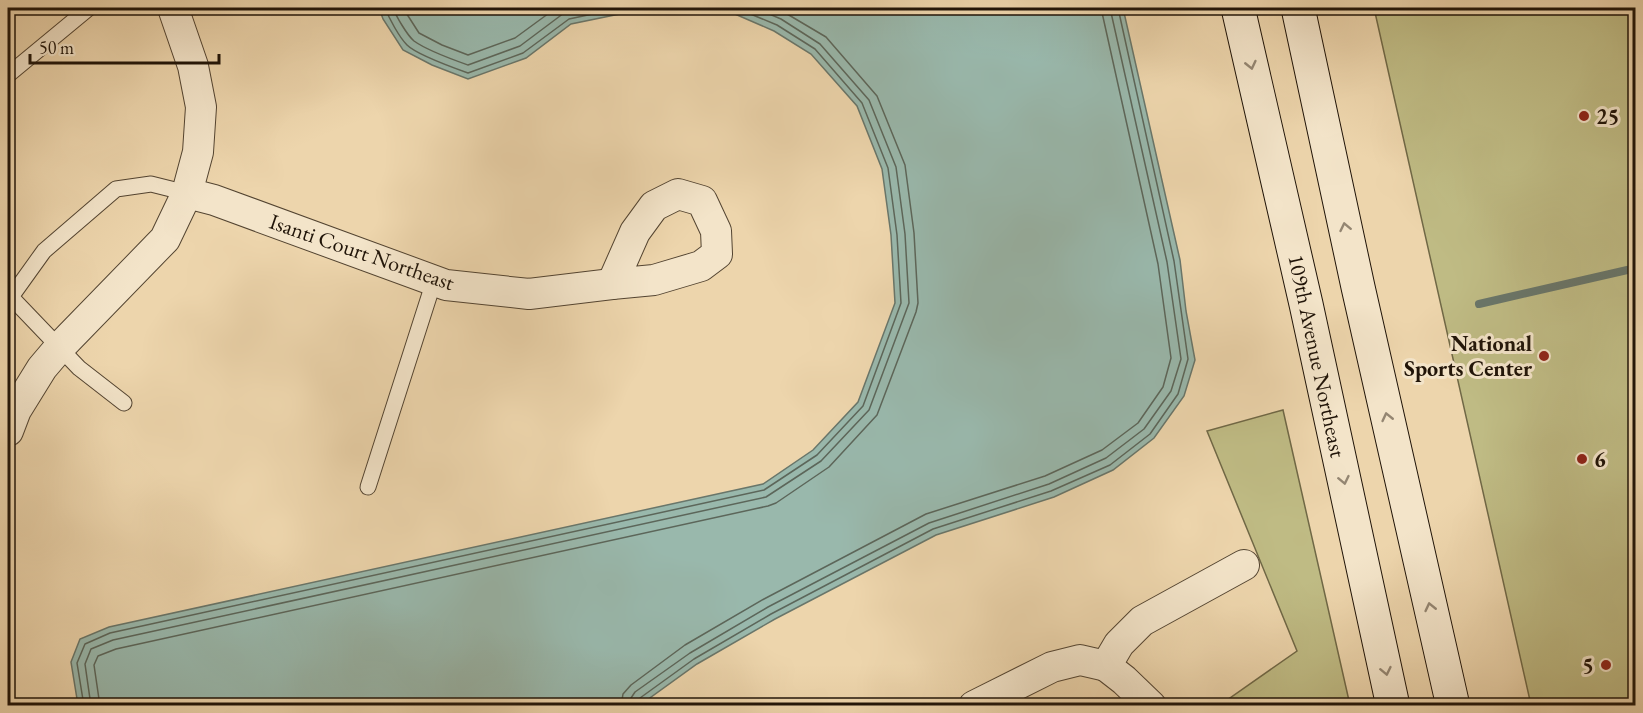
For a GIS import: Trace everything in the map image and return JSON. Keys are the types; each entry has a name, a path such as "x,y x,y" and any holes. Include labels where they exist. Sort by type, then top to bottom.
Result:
{"main road":[{"name":"109th Avenue Northeast","path":"1238,8 1306,304 1393,705"},
{"path":"1298,8 1453,705"}],"street":[{"path":"8,431 16,410 37,376 59,348 165,239 187,193 198,152 201,107 193,66 173,8"},
{"name":"Isanti Court Northeast","path":"187,193 214,200 446,285 529,294 612,284"},
{"path":"1106,666 1119,644 1142,621 1244,565"},
{"path":"976,705 1052,667 1080,660 1106,666 1150,705"}],"lane":[{"path":"8,75 89,8"},
{"path":"124,403 79,368 9,296 44,252 116,189 151,184 187,193"},
{"path":"368,486 434,281"}],"shaded area":[{"name":"National Sports Center","path":"1374,8 1635,8 1635,705 1531,705"},
{"path":"1283,410 1350,705 1220,705 1297,651 1207,431"}],"water":[{"path":"379,8 649,8 571,24 526,58 468,79 432,65 403,50 383,19"},
{"path":"721,8 1123,8 1180,260 1195,360 1184,396 1154,438 1113,470 1054,497 936,535 775,619 697,664 640,705 78,705 71,662 80,639 109,627 763,484 813,450 858,402 895,303 891,235 882,169 857,106 811,54 774,31"}],"waterway":[{"path":"1479,304 1636,268"}],"place":[{"name":"25","path":"1584,116"},
{"name":"National Sports Center","path":"1544,356"},
{"name":"6","path":"1582,459"},
{"name":"5","path":"1606,665"}]}
